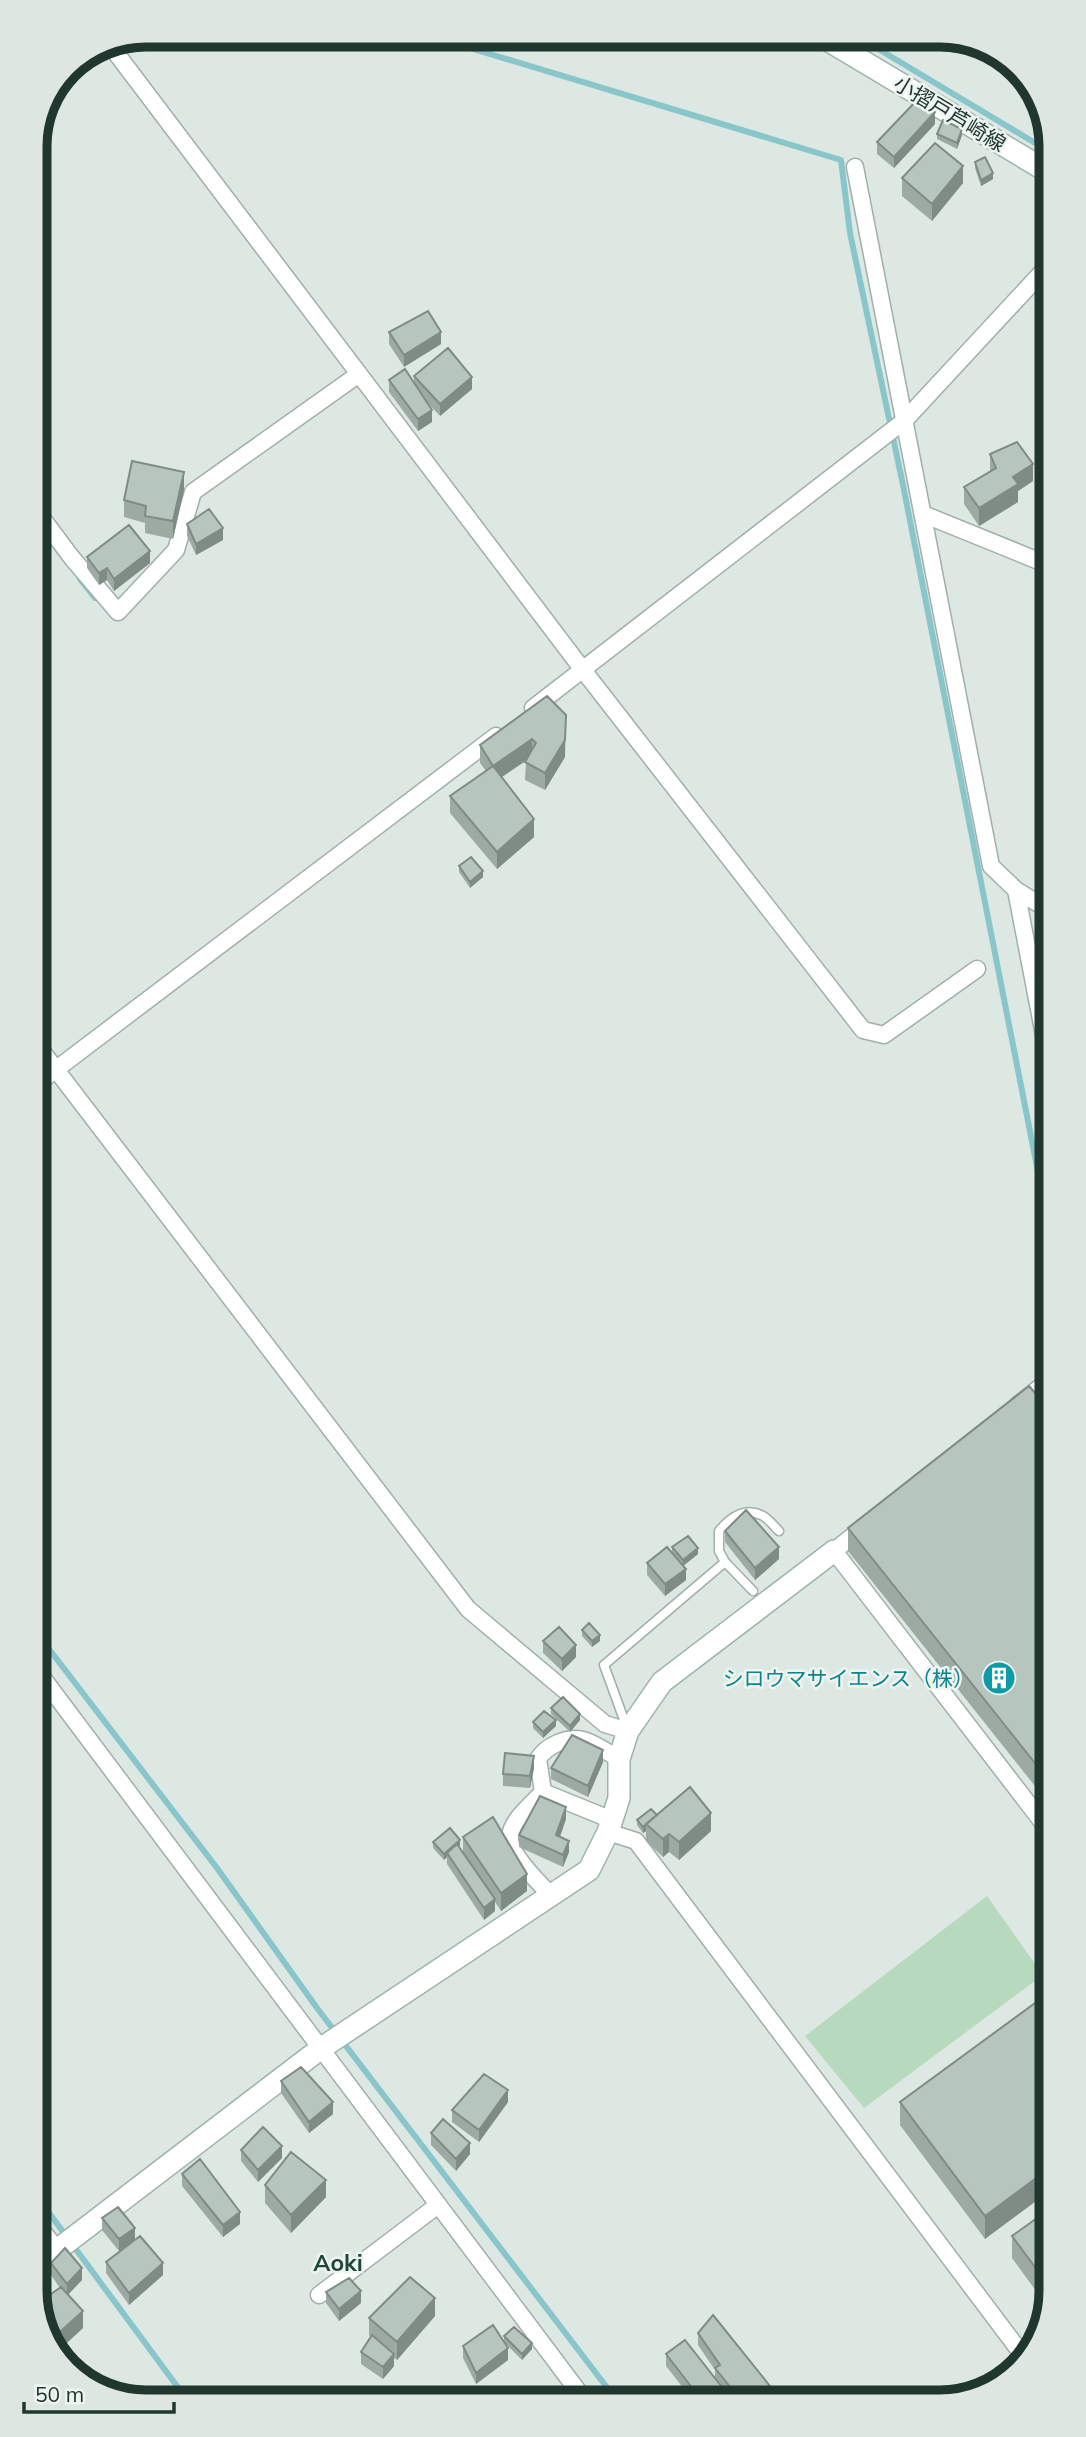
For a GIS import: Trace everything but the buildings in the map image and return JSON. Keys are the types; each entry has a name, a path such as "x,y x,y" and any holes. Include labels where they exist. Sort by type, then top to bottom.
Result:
{"street":[{"name":"小摺戸芦崎線","path":"840,47 1039,166"},
{"path":"116,53 583,670 863,1030 884,1035 977,969"},
{"path":"855,167 991,866 1016,890 1039,904"},
{"path":"47,1076 583,670 904,421 1039,275"},
{"path":"47,525 118,612 176,550 193,492 359,374"},
{"path":"923,514 1039,561"},
{"path":"1016,890 1039,1009"},
{"path":"47,1058 468,1609 605,1724 628,1731"},
{"path":"1006,1415 1039,1388"},
{"path":"47,2259 320,2049 589,1870 610,1826 619,1798 619,1759 628,1731 662,1682 877,1517"},
{"path":"834,1551 1039,1818"},
{"path":"47,1684 577,2390"},
{"path":"543,1792 537,1759 543,1751 560,1742 582,1740 619,1759"},
{"path":"543,1792 515,1823 509,1836 513,1851 551,1896"},
{"path":"543,1792 636,1841 1019,2350"},
{"path":"319,2295 438,2205"},
{"path":"47,2237 57,2250"}],"lane":[{"path":"753,1591 725,1562 719,1551 719,1531 730,1519 742,1513 761,1515 779,1531"},
{"path":"628,1731 604,1665 725,1562"}],"green space":[{"path":"987,1896 1039,1969 1039,1978 864,2108 805,2036"}],"waterway":[{"path":"467,47 841,160 850,233 903,485 1039,1177"},
{"path":"875,47 1039,145"},
{"path":"80,579 95,598"},
{"path":"47,1646 217,1868 317,2008 609,2390"},
{"path":"47,2210 180,2390"}],"place":[{"name":"シロウマサイエンス（株）","path":"999,1678"}],"district":[{"name":"Aoki","path":"338,2262"}]}
